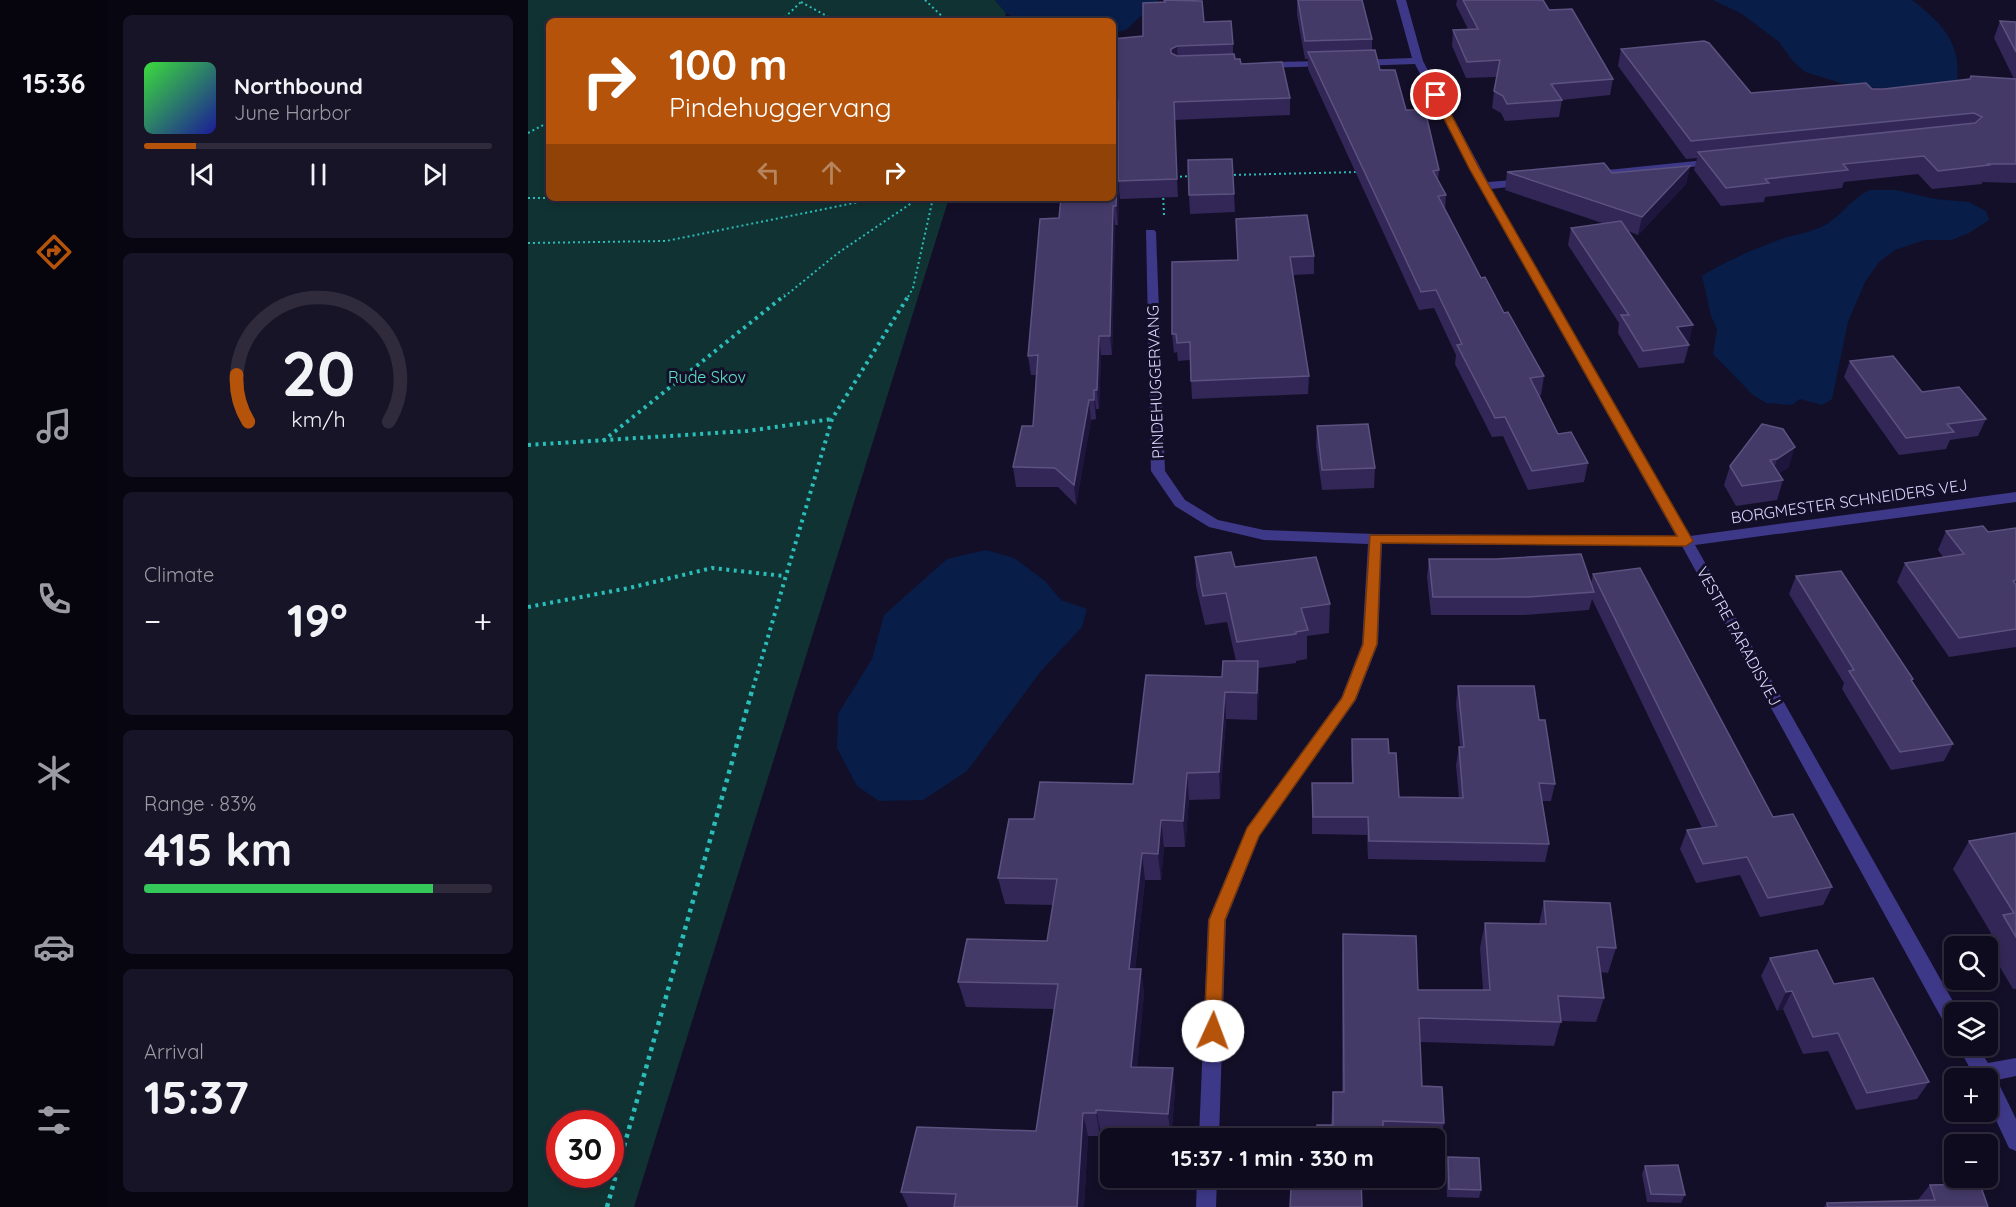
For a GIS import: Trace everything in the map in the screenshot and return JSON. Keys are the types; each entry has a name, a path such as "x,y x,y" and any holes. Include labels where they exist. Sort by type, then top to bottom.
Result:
{"street":[{"name":"VESTRE PARADISVEJ","path":"1401,0 1418,61 1485,186 1944,1004"},
{"path":"1350,63 1418,61"},
{"path":"1246,66 1338,63"},
{"path":"1591,175 1732,161"},
{"path":"1485,186 1544,180"},
{"name":"PINDEHUGGERVANG","path":"1150,232 1158,471 1180,503 1214,524 1264,535 1375,539 1686,541"},
{"name":"BORGMESTER SCHNEIDERS VEJ","path":"1686,541 2016,497"},
{"path":"1209,1128 1217,920 1253,832 1348,700 1370,644 1375,539"},
{"path":"1998,1073 2016,1067"},
{"path":"1998,1104 2016,1141"},
{"path":"1206,1207 1207,1188"}],"path":[{"path":"925,0 944,18"},
{"path":"784,18 802,1 831,18"},
{"path":"528,133 546,124"},
{"path":"1222,176 1366,171"},
{"path":"1174,177 1198,176"},
{"path":"1150,232 1165,222 1163,188"},
{"path":"528,198 546,198"},
{"path":"528,243 666,241 864,201"},
{"path":"603,441 838,253 915,201"},
{"path":"607,1207 784,576 832,419 912,288 932,201"},
{"path":"528,445 747,431 832,419"},
{"path":"528,608 629,588 712,568 784,576"}],"green space":[{"name":"Rude Skov","path":"528,0 995,0 1006,13 1005,18 546,18 546,201 948,201 634,1207 528,1207"}],"water":[{"path":"995,0 1158,0 1126,30 1116,32 1116,18 1015,18 1006,13"},
{"path":"1713,0 1912,0 1942,27 1949,37 1957,59 1956,88 1911,91 1848,85 1805,72 1792,60 1779,42 1742,14"},
{"path":"1870,190 1896,190 1935,199 1969,202 1986,211 1989,220 1969,233 1952,240 1925,240 1895,250 1879,262 1865,282 1848,322 1832,399 1822,405 1800,399 1792,405 1766,403 1753,395 1713,354 1717,329 1711,316 1702,276 1754,250 1819,228 1833,220 1857,198"},
{"path":"986,550 1014,558 1045,581 1061,600 1087,609 1082,627 1041,671 967,771 923,800 879,801 857,786 837,748 838,714 872,659 884,615 947,559"}],"building":[{"path":"1164,0 1202,1 1204,22 1231,21 1233,44 1177,46 1171,49 1171,53 1177,56 1234,54 1235,59 1240,59 1241,64 1282,62 1290,98 1174,102 1177,179 1118,181 1116,39 1143,36 1143,3 1165,2"},
{"path":"1298,0 1362,0 1372,39 1305,41"},
{"path":"1463,0 1543,0 1549,10 1572,9 1613,79 1551,84 1562,100 1507,104 1503,96 1494,91 1500,60 1467,62 1453,30 1478,29"},
{"path":"2000,21 2016,22 2016,52"},
{"path":"1704,41 1709,43 1751,93 1866,83 1872,89 1884,89 1970,79 1971,76 2016,79 2016,164 1987,164 1989,165 1938,171 1924,156 1843,164 1848,170 1765,179 1769,183 1726,188 1698,152 1975,123 1982,117 1974,113 1691,141 1621,49"},
{"path":"1375,50 1380,70 1395,70 1406,110 1425,110 1439,170 1433,171 1446,195 1438,196 1481,278 1485,277 1504,313 1508,312 1544,376 1530,378 1558,434 1571,432 1588,463 1532,471 1505,417 1495,418 1457,345 1462,344 1436,290 1421,292 1308,52"},
{"path":"1232,159 1234,194 1189,195 1188,160"},
{"path":"1604,163 1612,173 1690,166 1642,217 1507,172"},
{"path":"1117,167 1116,206 1113,206 1110,336 1099,336 1097,390 1094,390 1094,400 1089,400 1074,485 1055,468 1013,467 1022,426 1033,426 1038,355 1028,356 1040,219 1059,218 1061,201 1116,201"},
{"path":"1307,215 1314,256 1290,257 1309,376 1191,381 1190,342 1177,343 1176,334 1172,334 1172,262 1238,260 1236,219"},
{"path":"1621,221 1693,325 1677,327 1689,345 1643,351 1621,315 1629,315 1571,228"},
{"path":"1893,356 1922,392 1959,387 1986,419 1947,424 1954,432 1906,438 1850,361"},
{"path":"1368,424 1375,468 1322,470 1317,426"},
{"path":"1762,424 1783,429 1795,447 1777,459 1770,460 1783,480 1742,486 1730,466"},
{"path":"1983,526 1988,532 2016,528 2016,580 2013,581 2016,585 2016,629 1959,638 1905,563 1964,554 1946,531"},
{"path":"1231,552 1235,567 1316,557 1330,604 1301,608 1308,630 1296,632 1296,634 1237,642 1226,593 1203,596 1195,557"},
{"path":"1581,554 1594,592 1528,597 1433,597 1429,559 1496,559"},
{"path":"1640,568 1773,817 1793,814 1832,887 1768,898 1747,857 1703,864 1687,830 1717,826 1593,574"},
{"path":"1841,571 1953,744 1900,752 1849,671 1854,670 1796,576"},
{"path":"1223,661 1258,661 1257,693 1225,692 1219,772 1187,773 1183,821 1161,820 1158,854 1142,853 1129,969 1141,969 1131,1067 1173,1068 1168,1114 1096,1110 1096,1113 1083,1113 1077,1207 954,1207 956,1194 901,1192 917,1127 1036,1131 1058,984 958,982 967,939 1047,941 1057,879 998,878 1009,819 1034,819 1040,782 1133,784 1146,675 1222,677"},
{"path":"1458,686 1534,686 1539,720 1545,720 1555,784 1539,783 1549,844 1369,841 1368,817 1313,817 1312,783 1353,783 1352,739 1388,739 1389,753 1396,753 1399,797 1463,798 1459,747 1464,747"},
{"path":"2016,833 2016,937 2003,915 2014,913 1969,841"},
{"path":"1544,901 1610,903 1616,948 1597,947 1604,998 1558,996 1561,1022 1419,1018 1422,1086 1442,1087 1444,1123 1383,1121 1383,1128 1317,1128 1317,1125 1333,1125 1333,1092 1344,1092 1343,934 1416,936 1418,990 1490,990 1485,923 1546,924"},
{"path":"1817,950 1834,984 1873,978 1929,1082 1867,1093 1838,1033 1813,1037 1792,991 1786,992 1770,958"},
{"path":"1448,1157 1479,1158 1481,1190 1449,1189"},
{"path":"1678,1165 1685,1195 1651,1194 1645,1166"},
{"path":"1930,1185 1944,1185 1944,1188 1981,1188 1988,1207 1828,1207 1827,1203 1935,1200"},
{"path":"1361,1188 1362,1207 1290,1207 1291,1189"}],"route":[{"path":"1213,1031 1217,920 1253,832 1348,700 1370,644 1375,539 1686,541 1474,168 1436,95"}]}
